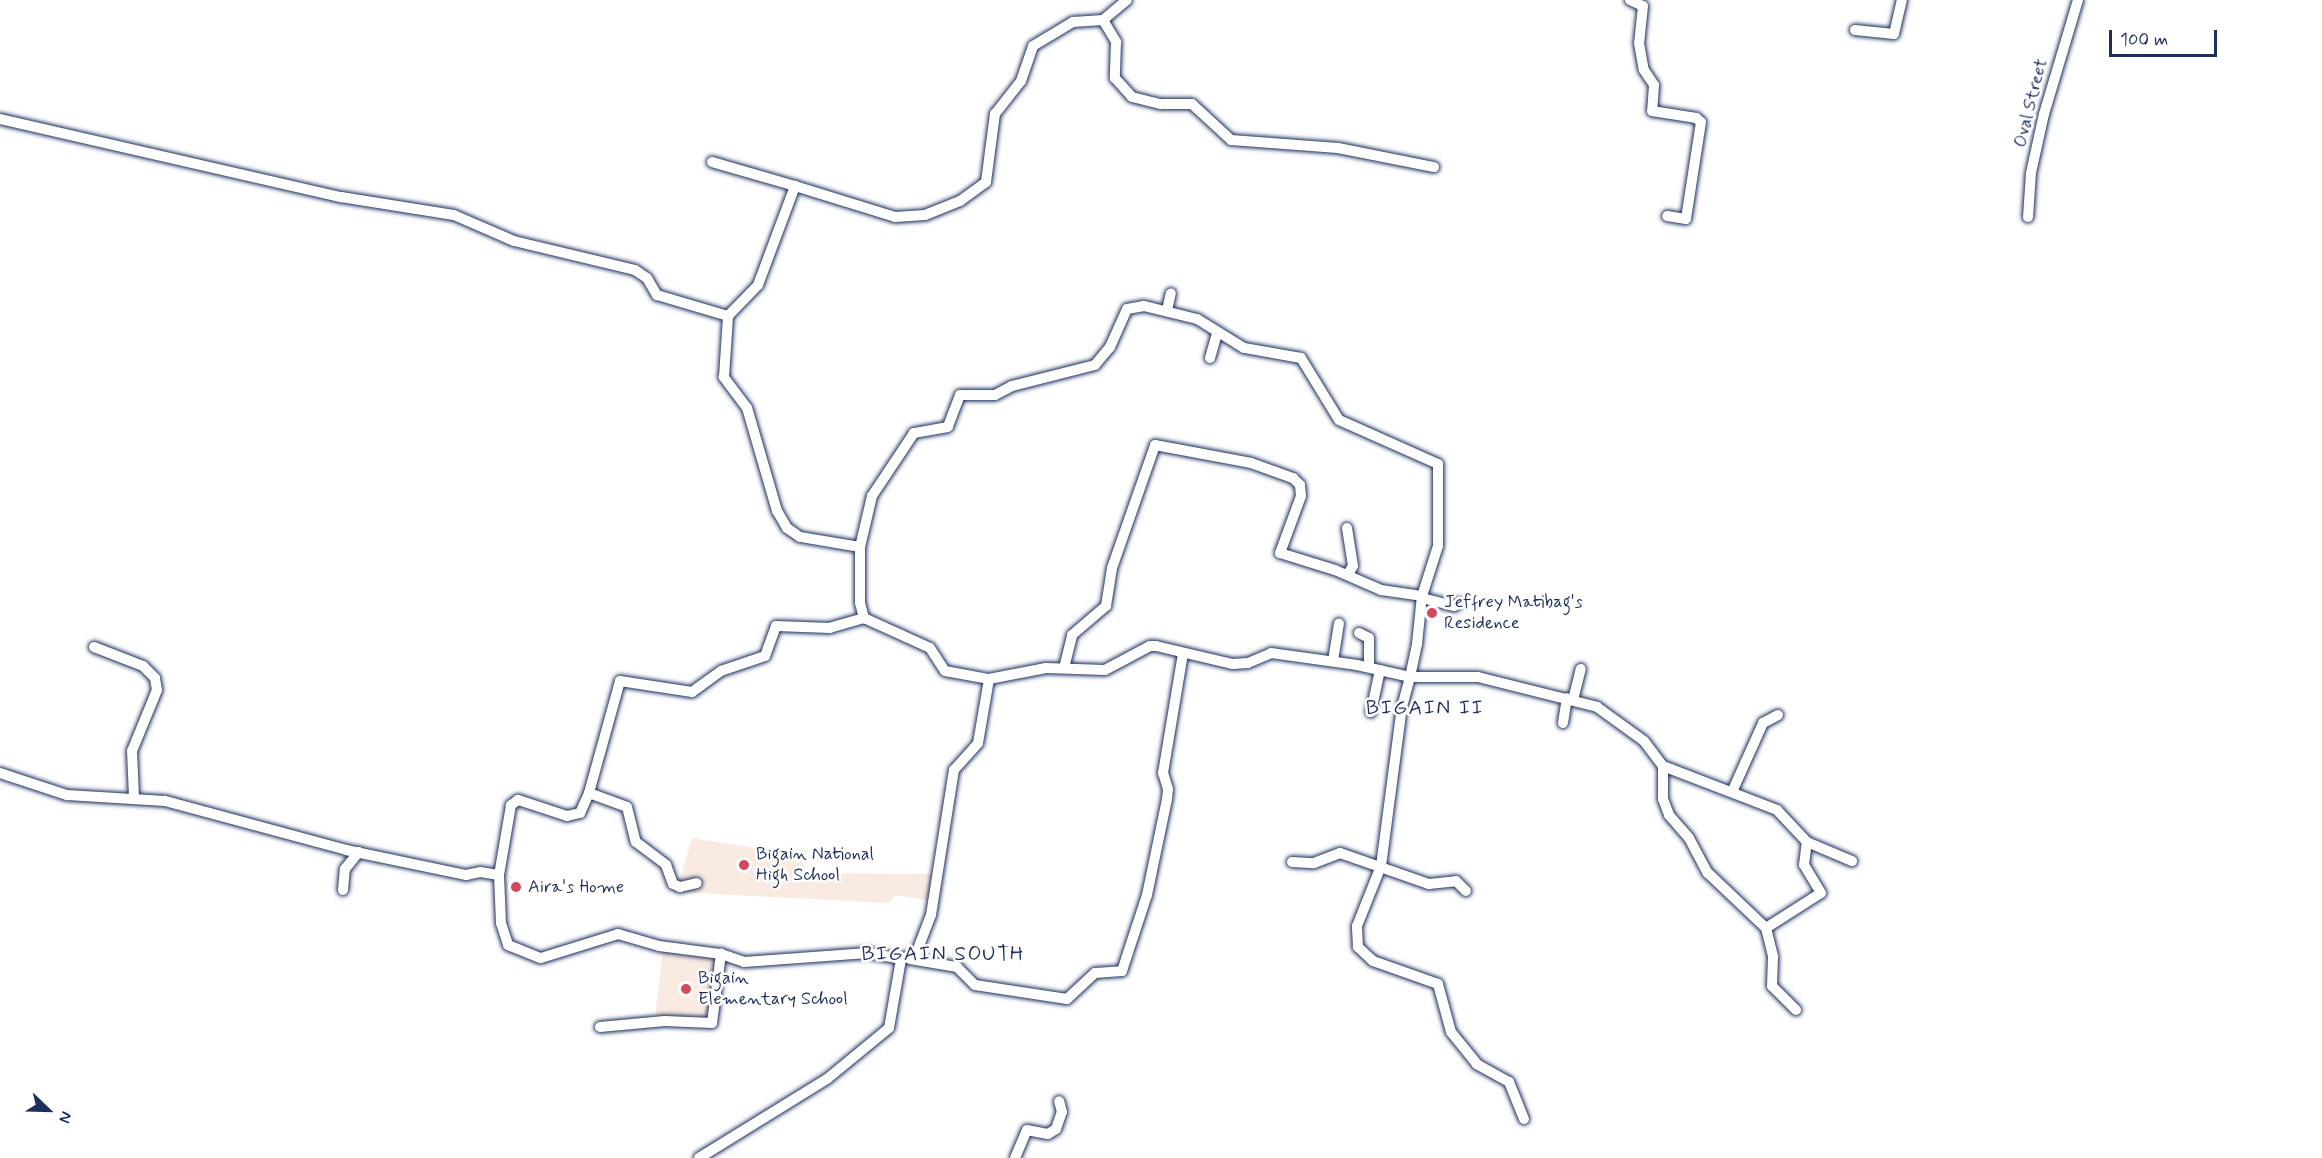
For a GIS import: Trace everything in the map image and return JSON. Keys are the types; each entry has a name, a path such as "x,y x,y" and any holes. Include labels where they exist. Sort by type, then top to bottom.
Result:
{"street":[{"path":"712,162 895,217 925,215 960,201 986,182 995,114 1021,81 1033,46 1073,22 1103,20 1127,0"},
{"path":"1630,0 1643,6 1639,43 1644,70 1654,85 1652,111 1701,122 1686,219 1667,216"},
{"path":"1855,30 1894,34 1902,0"},
{"name":"Oval Street","path":"2028,217 2031,173 2040,132 2078,0"},
{"path":"1103,20 1116,42 1115,78 1132,97 1161,104 1192,104 1231,140 1338,148 1434,167"},
{"path":"0,120 341,198 454,215 514,241 635,270 647,278 657,295 728,316"},
{"path":"795,186 758,285 728,316 724,377 747,408 777,511 787,528 800,537 860,547"},
{"path":"1167,310 1171,292"},
{"path":"864,618 860,603 860,547 872,496 895,457 919,431 948,427 960,395 995,395 1012,386 1095,365 1110,347 1130,306 1167,310 1205,322 1217,334 1244,348 1301,358 1339,420 1438,464 1439,536 1422,597 1410,677 1402,707 1380,866 1357,926 1358,947 1373,961 1438,984 1451,1032 1477,1064 1509,1082 1524,1119"},
{"path":"1210,358 1217,334"},
{"path":"1064,668 1072,635 1106,606 1112,568 1155,445 1251,463 1293,478 1300,485 1301,496 1280,554 1348,574 1380,590 1422,597 1454,606 1459,603"},
{"path":"1347,528 1353,566 1348,574"},
{"path":"1182,654 1163,773 1168,789 1167,799 1147,895 1122,970 1095,973 1067,999 975,985 957,967 868,954 755,963 721,954 659,946 618,934 563,954 541,958 526,956 508,945 502,936 499,875 511,805 518,800 574,817 589,793 620,681 692,692 729,667 765,656 776,626 830,628 864,618 891,633 930,648 945,671 989,679 1064,668 1105,670 1150,646 1233,664 1248,663 1271,653 1333,661 1410,677 1478,677 1570,699 1601,709 1644,741 1663,766 1785,814 1807,842 1852,861"},
{"path":"1333,661 1339,623"},
{"path":"1359,633 1369,638 1374,669 1371,712"},
{"path":"93,647 143,666 155,678 157,690 132,751 134,796"},
{"path":"1563,723 1581,669"},
{"path":"699,1158 826,1079 887,1031 894,1015 906,959 921,947 931,915 954,770 978,743 989,679"},
{"path":"1732,792 1763,723 1778,715"},
{"path":"1663,766 1663,799 1669,815 1689,838 1708,873 1766,928 1773,957 1772,986 1796,1010"},
{"path":"0,773 78,796 134,796 165,801 359,852 466,875 480,872 499,875"},
{"path":"589,793 627,807 636,842 666,866 673,884 680,887 697,883"},
{"path":"1766,928 1821,892 1804,865 1807,842"},
{"path":"343,890 345,869 359,852"},
{"path":"1292,862 1314,863 1340,854 1429,884 1455,881 1466,891"},
{"path":"600,1028 665,1021 712,1023 721,954"},
{"path":"1015,1158 1027,1130 1048,1134 1056,1129 1062,1112 1059,1101"}],"shaded area":[{"name":"Bigain National High School","path":"692,838 803,856 803,873 935,874 932,901 894,895 890,903 676,892"},
{"name":"Bigain Elementary School","path":"663,950 719,959 709,1025 655,1019"}],"place":[{"name":"Jeffrey Matibag's Residence","path":"1432,613"},
{"name":"Bigain National High School","path":"744,865"},
{"name":"Aira's Home","path":"516,887"},
{"name":"Bigain Elementary School","path":"686,989"}],"district":[{"name":"BIGAIN II","path":"1425,708"},
{"name":"BIGAIN SOUTH","path":"943,954"}]}
